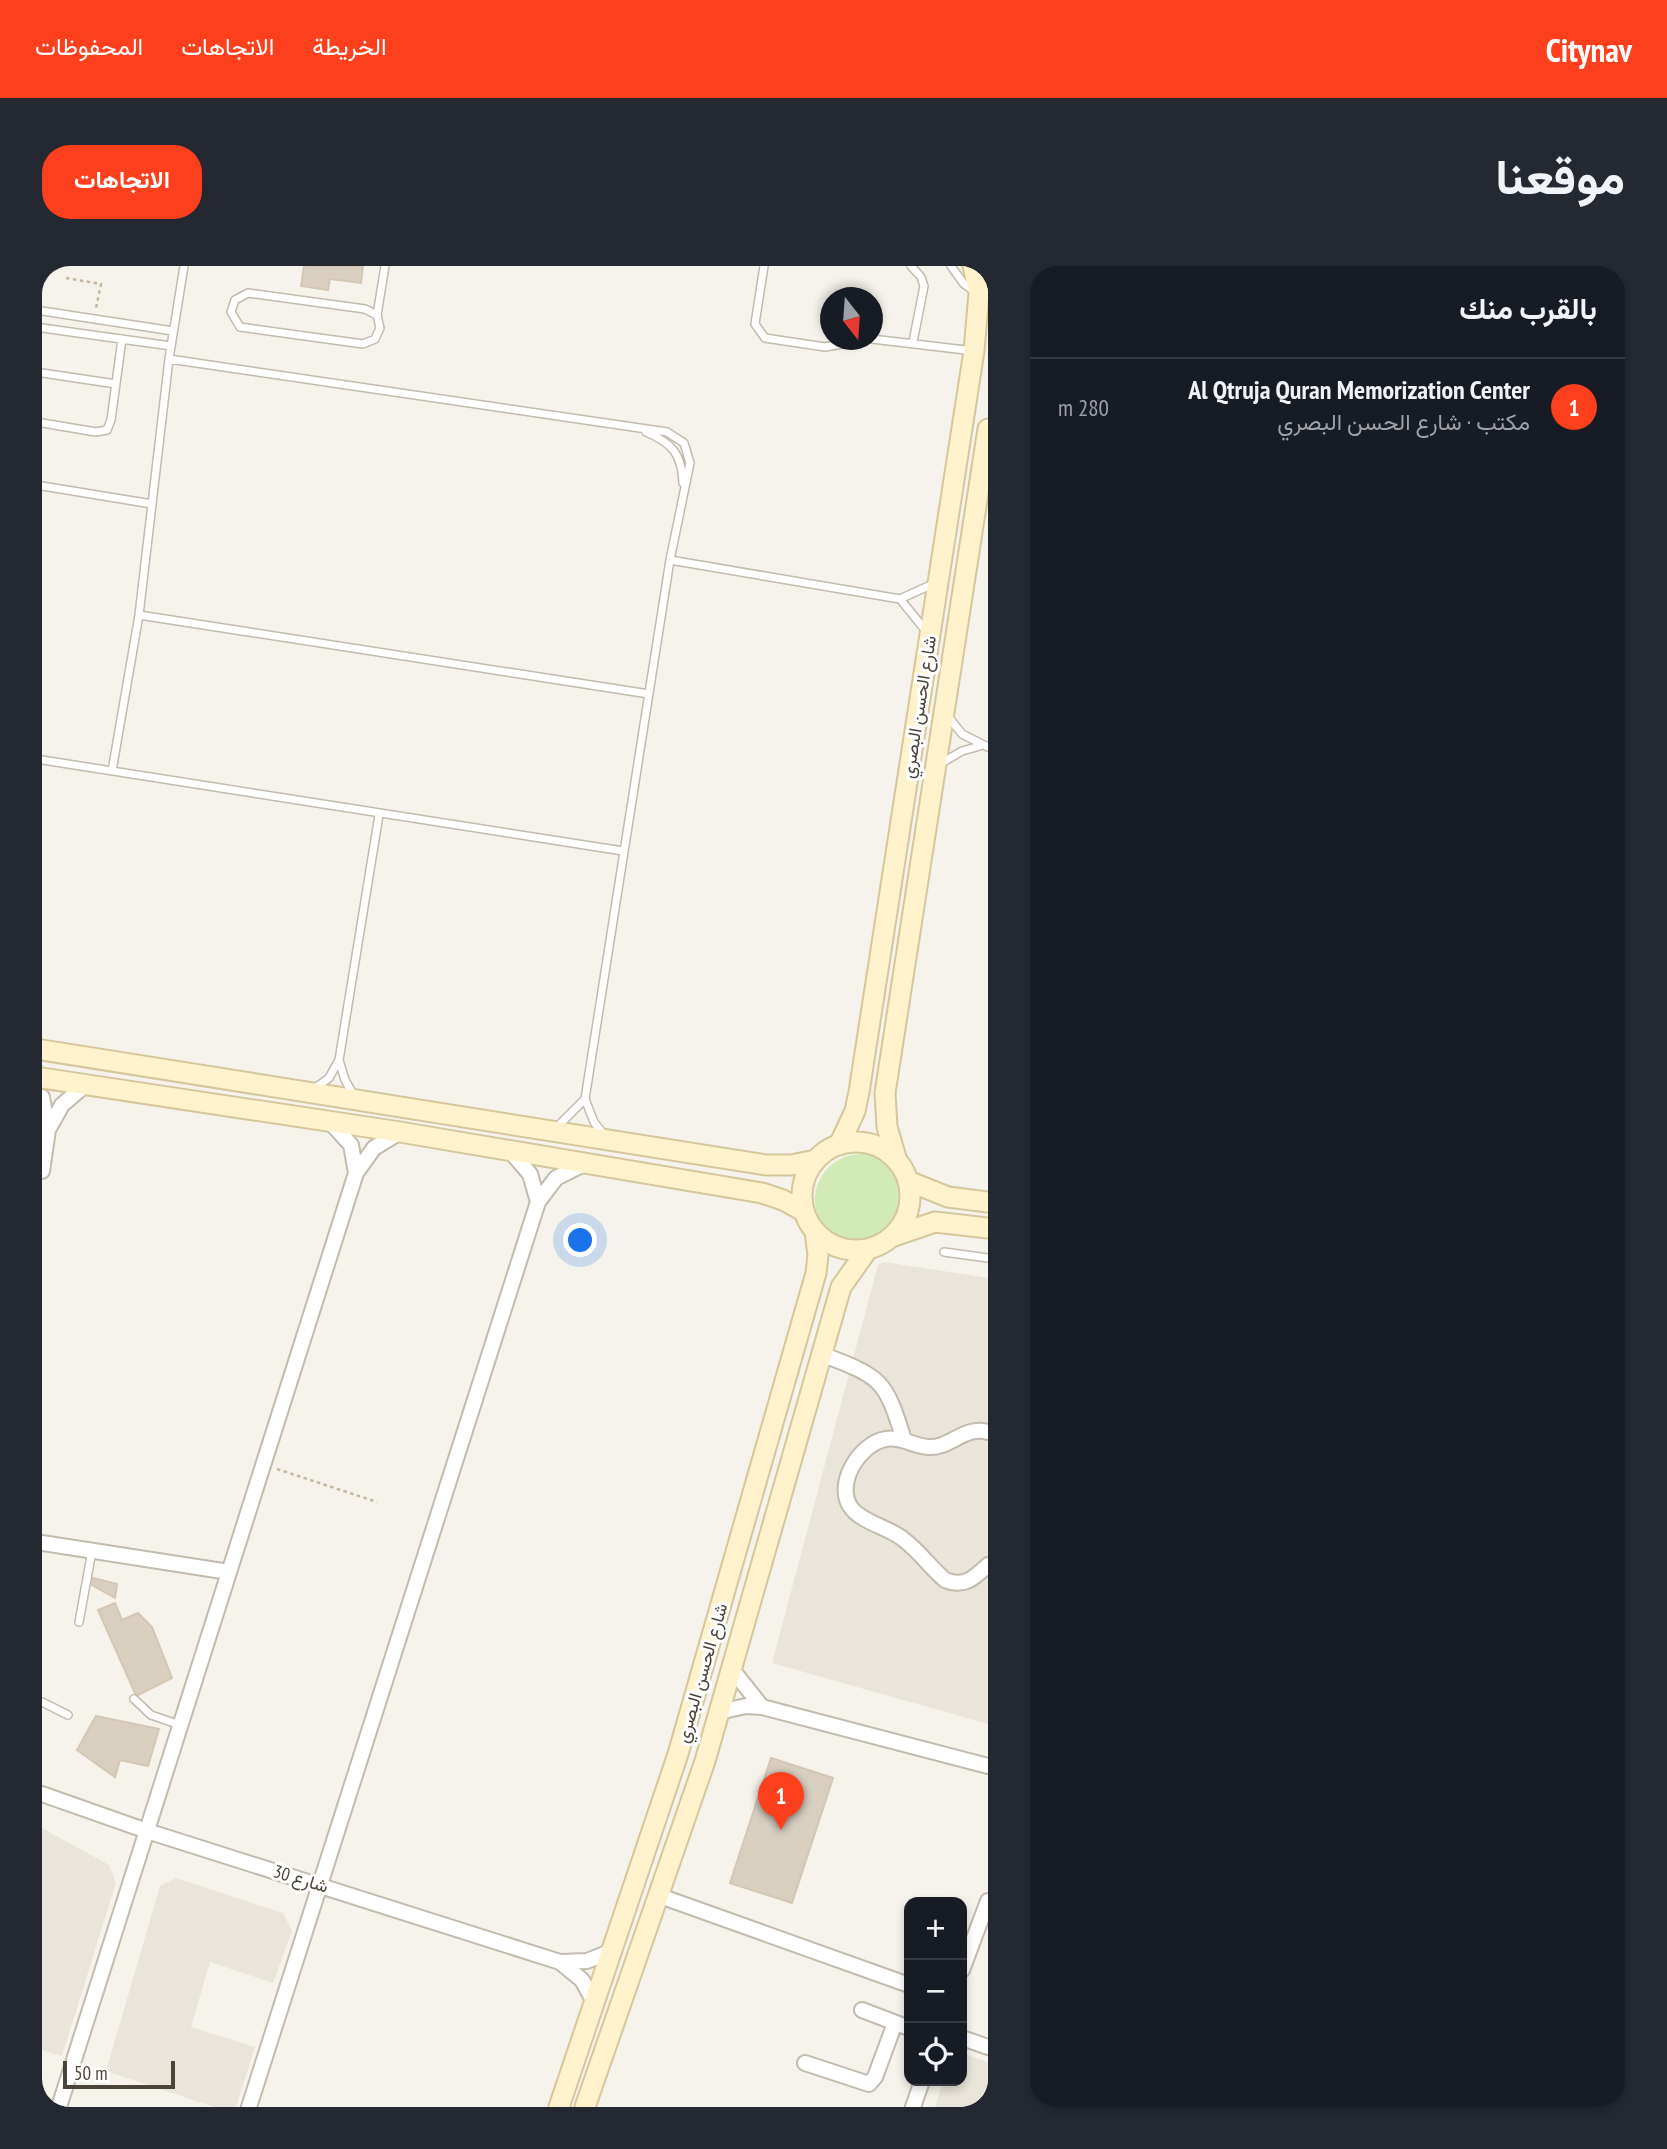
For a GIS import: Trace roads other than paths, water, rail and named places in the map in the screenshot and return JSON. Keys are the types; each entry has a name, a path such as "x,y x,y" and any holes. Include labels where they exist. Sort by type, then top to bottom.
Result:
{"street":[{"name":"شارع الحسن البصري","path":"839,1145 858,1102 975,351 979,293 973,266"},
{"name":"شارع الحسن البصري","path":"897,1161 887,1127 885,1093 988,429"},
{"path":"42,1050 311,1090 548,1132 766,1165 816,1160 839,1145 871,1144 897,1161 908,1181 908,1211 893,1236"},
{"path":"42,1077 84,1086 400,1132 511,1153 762,1193 783,1200 803,1212 815,1232 839,1248 868,1249 893,1236 934,1222 988,1228"},
{"path":"48,1130 62,1105 84,1086"},
{"path":"42,1097 48,1130 42,1171"},
{"path":"332,1124 351,1145 356,1172"},
{"path":"59,2107 356,1172 374,1148 400,1132"},
{"path":"511,1153 530,1174 538,1202"},
{"path":"803,1212 803,1184 816,1160"},
{"path":"249,2107 538,1202 556,1178 584,1164"},
{"path":"908,1181 948,1197 988,1202"},
{"name":"شارع الحسن البصري","path":"559,2107 678,1754 816,1273 818,1255 815,1232"},
{"name":"شارع الحسن البصري","path":"585,2107 660,1896 719,1712 841,1287 868,1249"},
{"path":"821,1354 879,1380 890,1395 904,1440"},
{"path":"988,1432 969,1431 938,1446 928,1447 889,1438 874,1442 861,1451 853,1464 846,1491 853,1510 901,1537 945,1580 953,1584 969,1581 988,1565"},
{"path":"42,1544 229,1572"},
{"path":"731,1668 762,1707"},
{"path":"719,1712 746,1706 762,1707 988,1766"},
{"name":"شارع 30","path":"42,1794 147,1831 560,1962 587,1961 612,1951"},
{"path":"660,1896 904,1982"},
{"path":"966,1960 988,1901"},
{"name":"شارع 30","path":"560,1962 582,1980 595,2004"},
{"path":"805,2063 869,2084 902,2026 862,2010"},
{"path":"967,2040 988,2047"},
{"path":"570,2107 580,2076 573,2070"},
{"path":"914,2107 920,2086"}],"lane":[{"path":"112,771 139,615 169,359 184,266"},
{"path":"377,315 365,309 248,293 235,300 231,312 235,324 246,329 369,343 378,335 380,321 377,315 385,266"},
{"path":"764,266 755,324 765,338 820,346"},
{"path":"911,266 922,277 924,286 913,342"},
{"path":"951,266 964,284 979,293"},
{"path":"42,311 173,331"},
{"path":"42,328 171,346"},
{"path":"42,423 96,432 107,430 110,426 121,339"},
{"path":"883,340 975,351"},
{"path":"169,359 639,430 666,441 678,454 683,491 585,1099 594,1122 609,1141"},
{"path":"42,373 116,384"},
{"path":"42,486 152,504"},
{"path":"670,560 900,599 921,592 939,580"},
{"path":"900,599 917,617 930,638"},
{"path":"139,615 649,694"},
{"path":"945,711 962,734 984,746"},
{"path":"936,769 953,755 984,746"},
{"path":"42,760 379,815 623,851"},
{"path":"311,1090 329,1078 339,1060 379,815"},
{"path":"339,1060 345,1080 356,1098"},
{"path":"548,1132 569,1118 585,1099"},
{"path":"944,1252 988,1258"},
{"path":"79,1622 92,1551"},
{"path":"134,1699 151,1715 181,1725"},
{"path":"42,1702 68,1715"}],"place":[{"name":"Al Qtruja Quran Memorization Center","path":"781,1830"}]}
